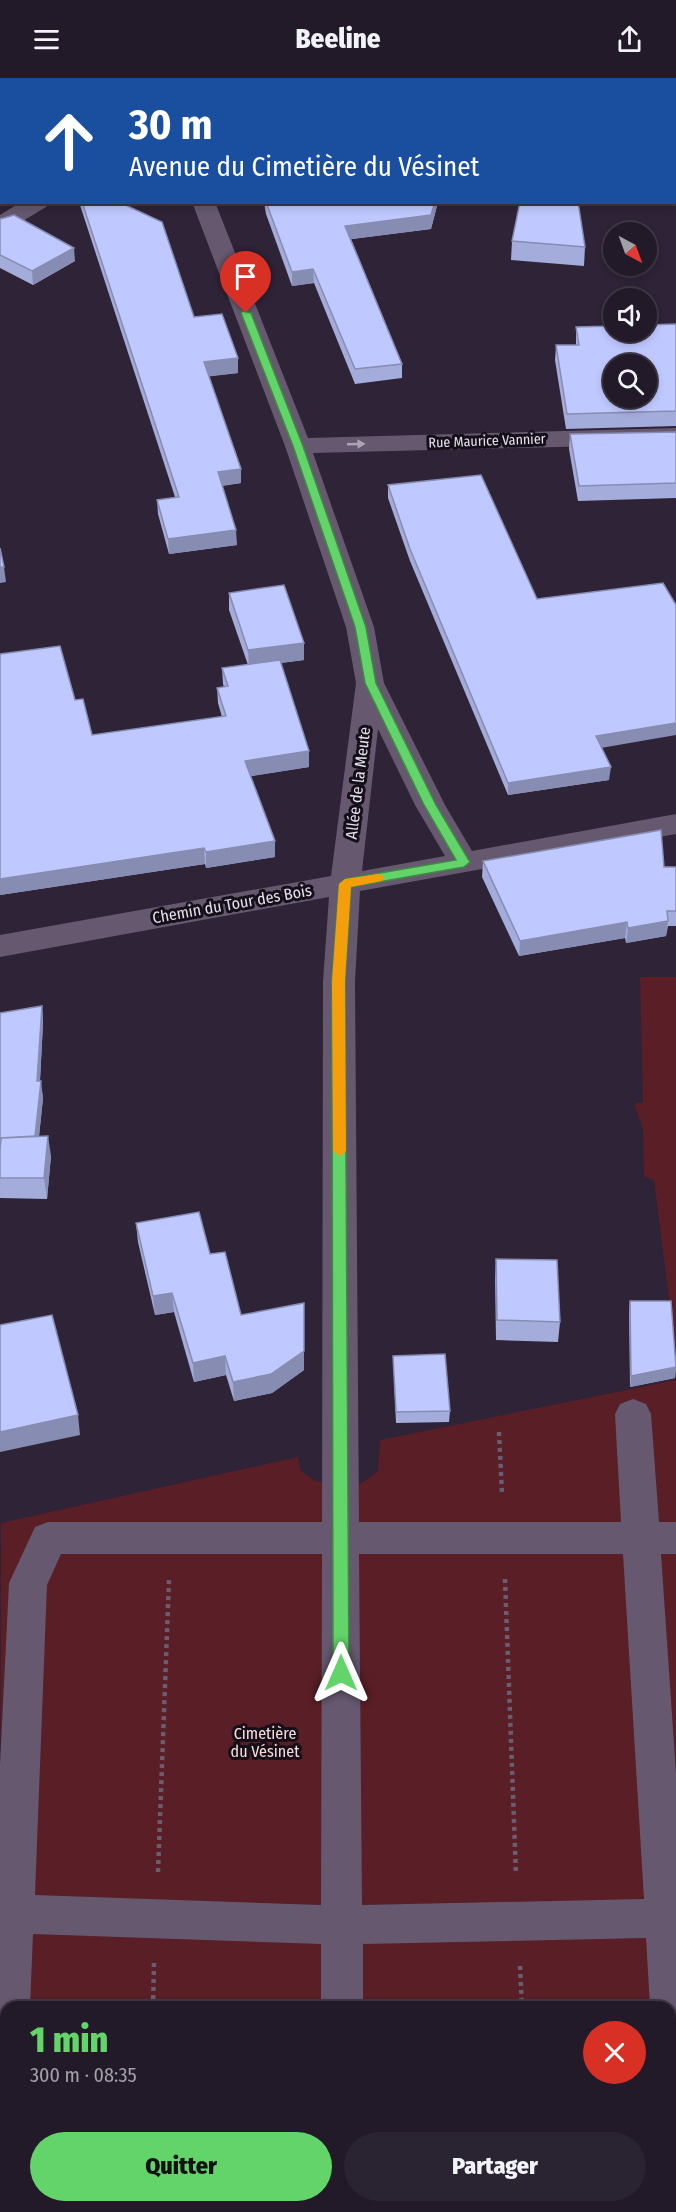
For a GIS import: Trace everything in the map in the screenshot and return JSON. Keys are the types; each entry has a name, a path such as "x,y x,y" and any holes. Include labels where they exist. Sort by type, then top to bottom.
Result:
{"street":[{"path":"0,225 35,204"},
{"name":"Allée de la Meute","path":"204,204 298,446 360,627 370,683 430,805 464,862"},
{"name":"Rue Maurice Vannier","path":"298,446 676,436"},
{"name":"Allée de la Meute","path":"342,2001 339,981 345,884 370,683"},
{"name":"Chemin du Tour des Bois","path":"0,946 676,824"},
{"path":"633,1414 658,1537 674,2001"},
{"path":"9,2001 28,1583 38,1566 48,1538 658,1537"},
{"path":"13,1914 342,1925 671,1918"}],"path":[{"path":"499,1432 522,2001"},
{"path":"153,2001 171,1537"}],"green space":[{"path":"640,977 676,977 676,1354 654,1180 644,1177 643,1128 634,1104 643,1102"},
{"name":"Cimetière du Vésinet","path":"676,1380 676,2001 0,2001 1,1523 298,1457 301,1471 317,1482 362,1483 378,1471 380,1440"}],"building":[{"path":"83,204 123,204 162,222 194,317 222,314 238,358 204,362 241,469 218,472 236,530 168,539 157,500 179,497"},
{"path":"267,204 434,204 431,215 345,226 402,364 355,369 313,269 292,272"},
{"path":"520,204 578,204 585,247 512,241"},
{"path":"14,215 74,248 32,271 0,255 0,219"},
{"path":"676,324 676,411 567,414 556,345 579,345 576,327 603,326 603,342 657,342 657,325"},
{"path":"676,432 676,483 579,486 570,434"},
{"path":"481,475 537,599 663,583 676,605 676,723 596,736 611,767 508,783 410,549 388,485"},
{"path":"0,548 4,567 0,567"},
{"path":"284,585 304,643 248,650 229,593"},
{"path":"60,646 75,700 83,699 92,735 226,716 217,688 228,686 222,668 280,660 309,751 245,761 275,841 206,852 204,848 0,879 0,654"},
{"path":"661,830 664,867 676,867 676,911 667,911 668,921 628,928 627,922 520,941 483,861"},
{"path":"42,1006 37,1081 41,1081 35,1136 1,1138 0,1140 0,1013"},
{"path":"48,1136 44,1178 0,1178 1,1138"},
{"path":"199,1212 210,1254 225,1252 241,1315 304,1303 304,1351 271,1374 233,1382 225,1356 193,1363 172,1293 153,1296 136,1223"},
{"path":"496,1259 557,1260 560,1322 497,1320"},
{"path":"630,1301 671,1301 676,1367 631,1376"},
{"path":"52,1315 78,1415 0,1432 0,1325"},
{"path":"445,1354 450,1411 396,1412 393,1356"}],"slow traffic":[{"path":"340,1151 339,981 345,884 378,878"}],"route":[{"path":"246,313 298,446 360,627 370,683 430,805 464,862 345,884 339,981 341,1673"}]}
